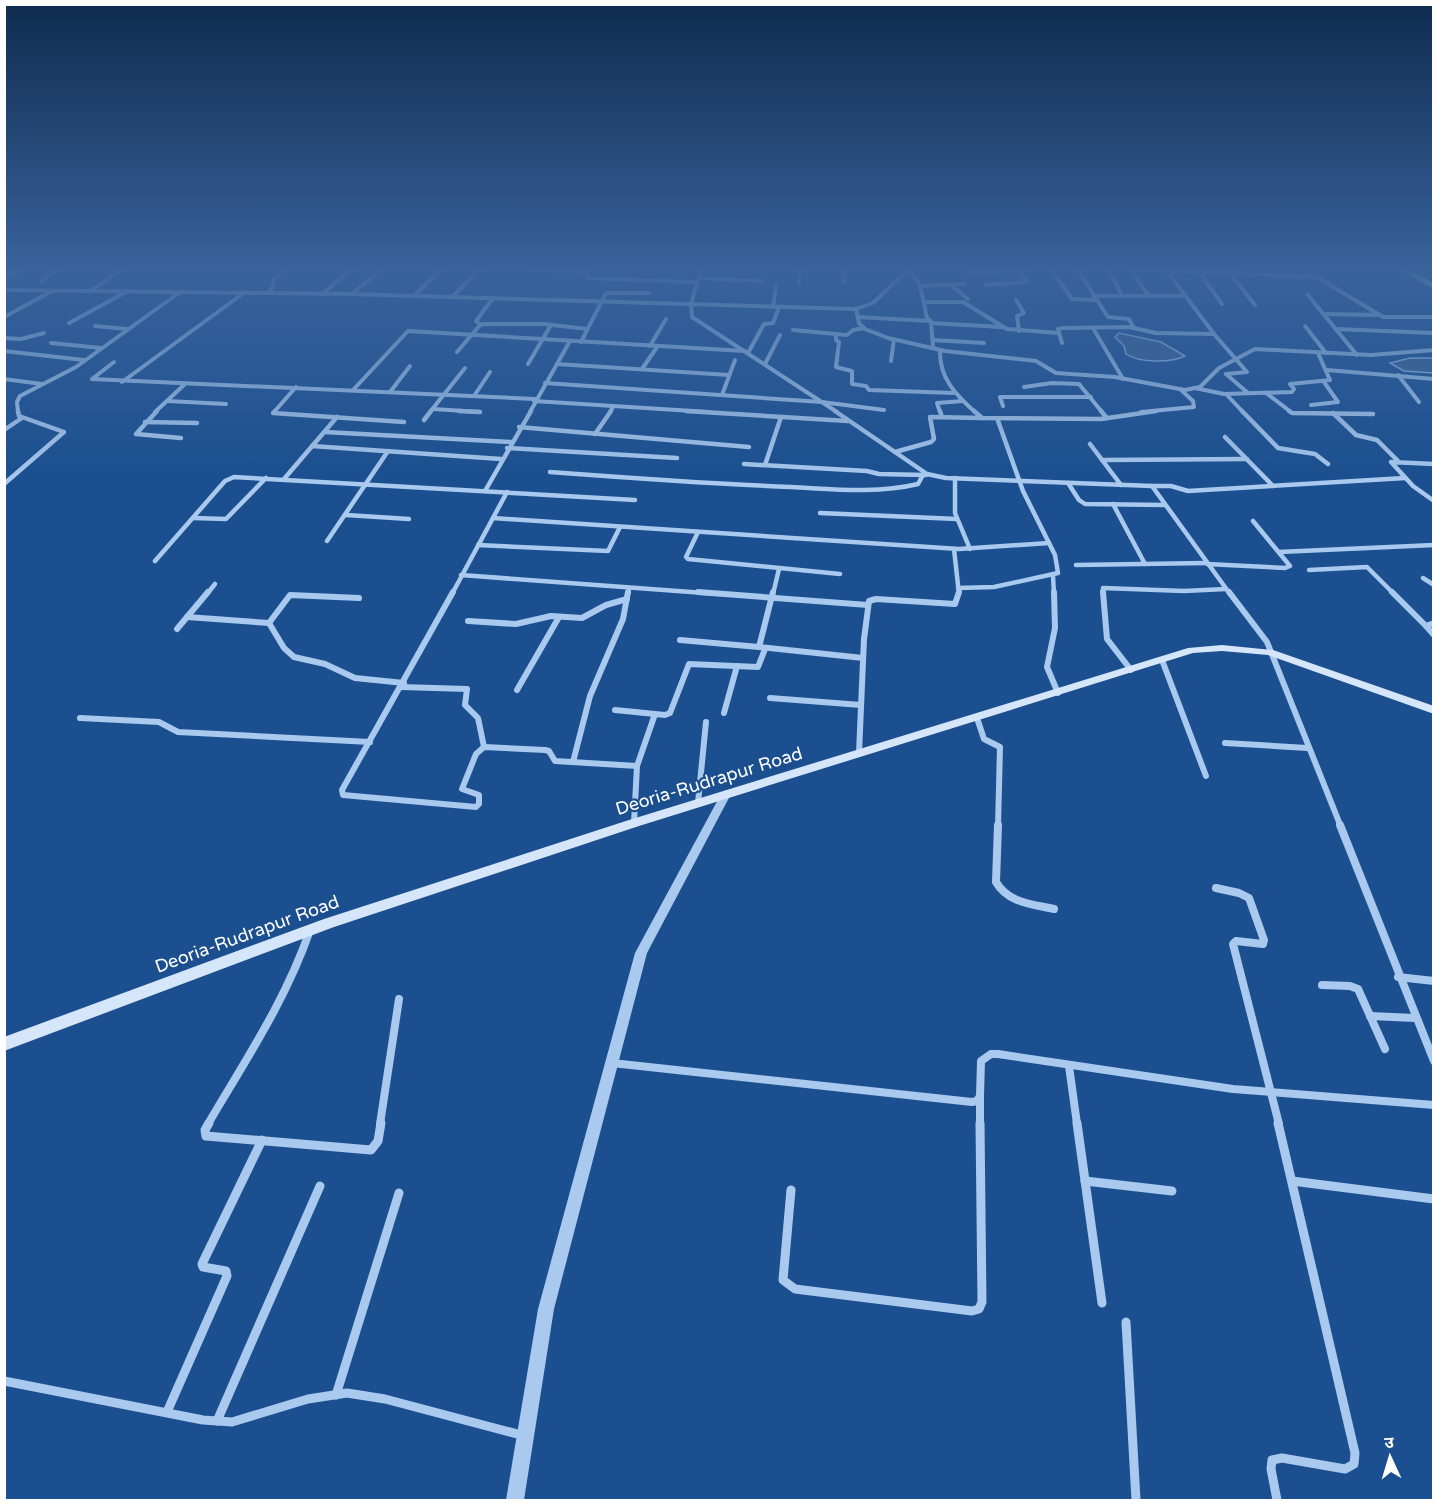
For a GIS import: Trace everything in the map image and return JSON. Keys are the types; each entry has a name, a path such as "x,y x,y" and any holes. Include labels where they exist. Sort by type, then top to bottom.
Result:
{"main road":[{"name":"Deoria-Rudrapur Road","path":"4,1044 310,930 634,823 1192,650 1222,648 1269,652 1434,710"}],"street":[{"path":"4,484 64,432 21,418 18,414 18,399 68,371 113,339"},
{"path":"122,382 180,339"},
{"path":"353,390 400,339"},
{"path":"457,352 467,339"},
{"path":"528,364 542,339"},
{"path":"545,339 747,352"},
{"path":"650,346 654,339"},
{"path":"727,339 930,475"},
{"path":"747,352 755,339"},
{"path":"765,364 778,339"},
{"path":"836,339 840,342 836,367 852,371 852,384 866,386 869,390 954,393"},
{"path":"891,361 894,339"},
{"path":"895,339 940,350 1036,361 1056,373 1123,379 1180,389 1200,387 1219,368 1249,351 1263,349 1357,355 1434,350"},
{"path":"1100,339 1123,379"},
{"path":"1219,339 1239,358 1246,374 1226,374"},
{"path":"1315,339 1326,353"},
{"path":"1344,339 1357,355"},
{"path":"933,347 933,340 984,342"},
{"path":"485,490 534,400 570,341"},
{"path":"51,344 101,348"},
{"path":"642,369 657,347"},
{"path":"940,350 939,360 946,380 954,393 982,418"},
{"path":"4,351 85,360"},
{"path":"1195,388 1226,394 1292,392 1294,389 1290,384 1330,380 1318,352"},
{"path":"722,395 735,360"},
{"path":"114,362 92,379 474,396 850,421"},
{"path":"557,364 729,375"},
{"path":"390,392 410,366"},
{"path":"424,420 465,368"},
{"path":"1219,368 1248,393"},
{"path":"1327,370 1434,379"},
{"path":"474,396 490,372"},
{"path":"1398,375 1419,402"},
{"path":"4,379 42,384"},
{"path":"1311,405 1338,402 1324,382"},
{"path":"545,383 822,402 884,410"},
{"path":"182,438 136,436 145,422 186,384"},
{"path":"1024,387 1082,385 1107,418"},
{"path":"296,387 273,413 404,422"},
{"path":"895,452 931,442 934,439 929,418 1107,418 1153,410 1194,407 1193,401 1180,389"},
{"path":"1266,392 1292,413 1372,414"},
{"path":"1226,394 1278,448 1314,454 1328,464"},
{"path":"1003,406 1000,397 1091,398"},
{"path":"168,401 226,404"},
{"path":"942,417 937,403 963,402"},
{"path":"596,434 613,407"},
{"path":"433,409 480,412"},
{"path":"1333,413 1356,435 1377,440 1398,461"},
{"path":"284,479 337,417"},
{"path":"765,465 781,417"},
{"path":"6,428 21,418"},
{"path":"958,588 985,588 1053,576 1058,573 1049,543 1018,481 997,418"},
{"path":"145,422 197,423"},
{"path":"519,427 749,447"},
{"path":"325,432 511,442"},
{"path":"1225,437 1273,486"},
{"path":"1090,444 1121,485"},
{"path":"312,446 501,459"},
{"path":"507,448 677,458"},
{"path":"327,542 388,451"},
{"path":"1102,460 1247,459"},
{"path":"1434,464 1391,462 1405,478 1434,501"},
{"path":"744,464 867,471 887,475 1171,486 1188,491 1405,478"},
{"path":"550,472 714,484 826,489 905,488 918,484 923,475"},
{"path":"155,561 228,478 266,478 635,500"},
{"path":"193,518 226,519 266,478"},
{"path":"955,478 957,519 970,549"},
{"path":"1068,483 1082,503 1165,505"},
{"path":"1151,486 1267,642 1398,977 1434,1061"},
{"path":"507,492 403,685 342,790 343,795 476,807 479,795 463,791 462,785 476,754 484,747 544,750 549,751 555,761 637,766"},
{"path":"1113,504 1145,564"},
{"path":"820,513 957,519"},
{"path":"346,515 409,519"},
{"path":"493,518 954,549 1049,543"},
{"path":"1076,565 1207,564 1289,567 1288,562 1253,521"},
{"path":"478,545 608,551 620,526"},
{"path":"698,532 686,557 688,559 840,574"},
{"path":"1280,552 1434,545"},
{"path":"859,753 863,658 869,601 876,598 955,604 959,597 954,549"},
{"path":"1309,570 1367,567 1434,635"},
{"path":"615,710 670,713 689,664 759,667 771,599 779,569"},
{"path":"461,575 868,605"},
{"path":"1053,576 1055,628 1047,660 1048,672 1058,693"},
{"path":"1423,578 1434,585"},
{"path":"177,629 216,584"},
{"path":"1131,670 1106,635 1103,588 1184,591 1226,589"},
{"path":"573,762 594,684 623,619 629,589"},
{"path":"269,622 290,595 359,598"},
{"path":"468,621 516,624 559,616 588,616 606,605 627,599"},
{"path":"517,690 559,616"},
{"path":"187,617 269,622"},
{"path":"269,622 284,648 294,657 325,664 355,678 403,685 467,689 465,705 478,718 484,747"},
{"path":"1426,626 1434,623"},
{"path":"680,640 863,658"},
{"path":"1162,660 1206,776"},
{"path":"724,713 737,666"},
{"path":"770,698 861,705"},
{"path":"634,823 637,766 656,714"},
{"path":"80,718 159,722 178,732 370,741"},
{"path":"977,718 984,739 1000,747 996,882 999,889 1016,900 1054,909"},
{"path":"698,803 706,722"},
{"path":"1225,743 1307,748"},
{"path":"514,1500 546,1309 641,953 726,794"},
{"path":"1216,888 1239,893 1249,898 1264,940 1263,944 1236,941 1233,944 1271,1092 1355,1453 1354,1464 1345,1469 1282,1458 1272,1460 1271,1469 1277,1500"},
{"path":"310,930 297,968 205,1130 206,1136 371,1149 376,1146 399,999"},
{"path":"1398,977 1434,981"},
{"path":"1322,985 1355,987 1385,1049"},
{"path":"1370,1016 1415,1018"},
{"path":"791,1190 783,1280 788,1286 795,1289 972,1311 979,1310 982,1302 981,1061 991,1054 1271,1092 1434,1105"},
{"path":"612,1063 730,1078 878,1090 972,1102 977,1101 980,1096"},
{"path":"1069,1066 1102,1303"},
{"path":"166,1412 227,1276 226,1271 203,1267 202,1264 262,1140"},
{"path":"1085,1181 1172,1191"},
{"path":"1292,1181 1434,1199"},
{"path":"217,1420 320,1186"},
{"path":"336,1395 399,1193"},
{"path":"1126,1322 1136,1500"},
{"path":"4,1381 166,1412 232,1422 308,1399 347,1393 385,1399 525,1436"}],"water":[{"path":"1117,339 1148,339 1161,342 1185,356 1172,360 1139,359 1126,354 1124,346"},
{"path":"1410,358 1433,358 1433,373 1404,371 1390,363"}]}
